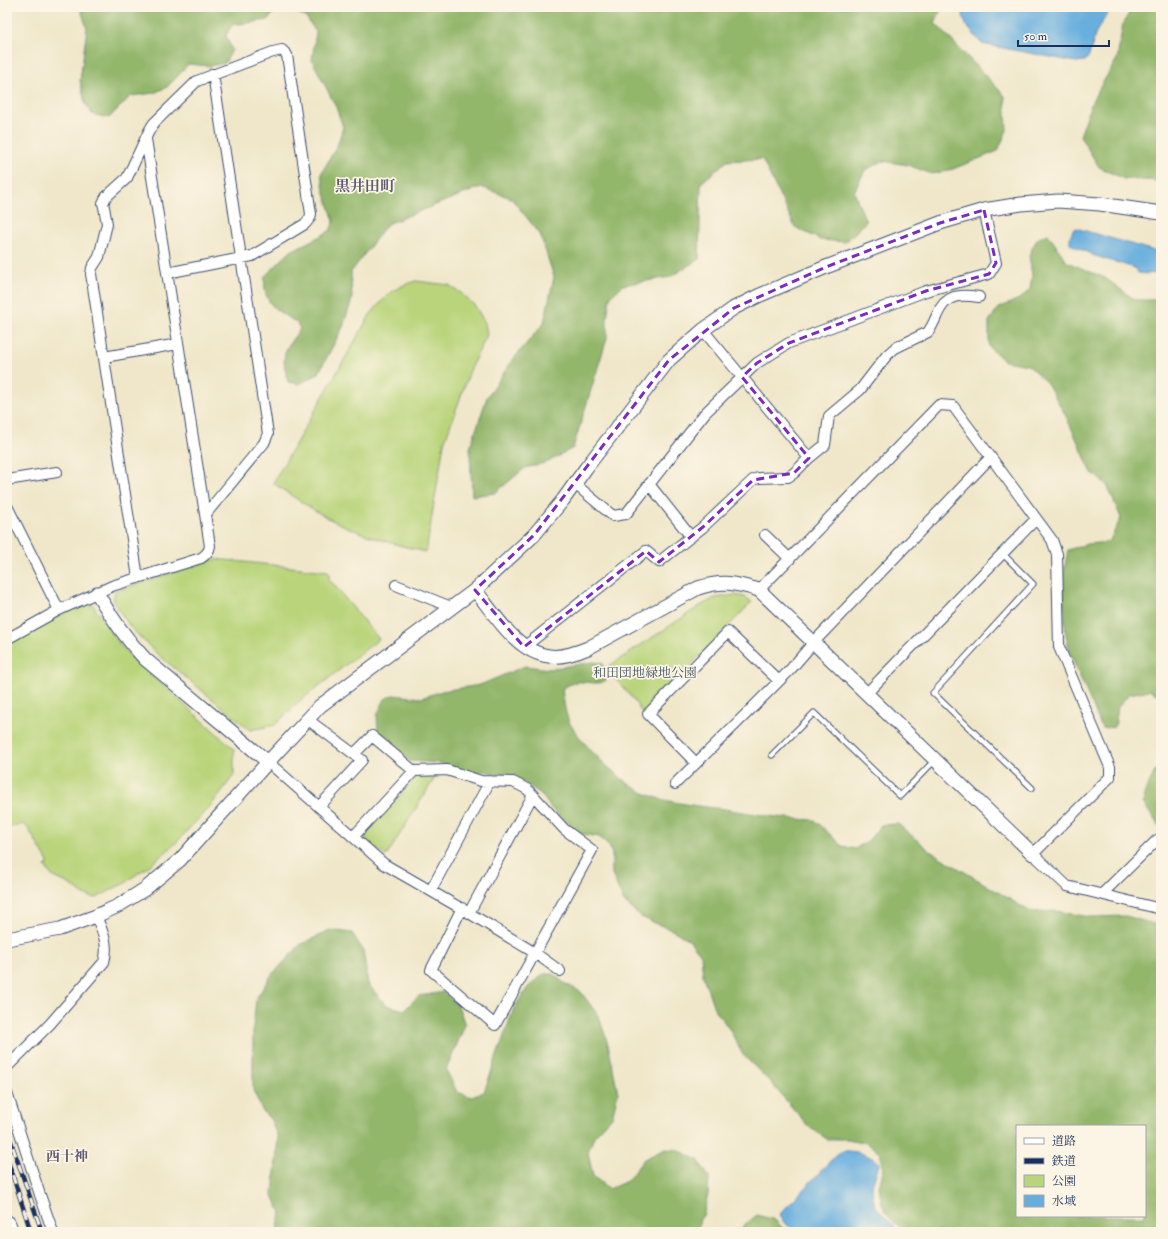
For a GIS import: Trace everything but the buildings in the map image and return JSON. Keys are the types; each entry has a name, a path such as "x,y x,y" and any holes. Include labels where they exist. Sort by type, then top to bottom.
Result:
{"highway":[{"path":"7,1224 10,1232"}],"street":[{"path":"138,578 91,274 92,268 99,257 107,224 104,203 106,197 127,178 154,123 193,83 277,50 282,50 287,55 311,214 310,218 305,224 252,256 167,273"},
{"path":"205,515 264,443 268,434 213,74"},
{"path":"7,639 59,610 112,586 204,556 210,546 146,139"},
{"path":"7,939 60,929 118,906 145,889 180,860 320,706 475,590 534,535 563,500 669,360 703,330 734,308 758,296 940,223 984,210 1021,204 1058,201 1100,204 1161,213"},
{"path":"575,484 613,516 626,514 705,413 757,363 790,343 926,292 989,274 996,263 984,210"},
{"path":"524,647 646,551 659,562 691,537 753,480 758,478 788,477 794,474 809,458 825,445 829,416 860,390 887,355 899,346 928,332 942,305 948,300 956,295 964,294 979,297"},
{"path":"703,330 809,458"},
{"path":"104,357 178,344"},
{"path":"759,590 939,405 952,406 1052,540 1057,554 1059,647 1110,767 1110,777 1033,854"},
{"path":"675,784 779,681 814,642 991,458"},
{"path":"7,480 57,472"},
{"path":"649,484 691,537"},
{"path":"7,506 59,610"},
{"path":"866,694 1036,519"},
{"path":"765,535 790,559"},
{"path":"475,590 512,636 524,647 536,653 549,656 575,653 604,640 698,588 720,582 759,590 934,760 1067,886 1161,909"},
{"path":"396,585 451,607"},
{"path":"97,593 118,627 145,659 268,762 384,864 466,910 536,953 560,971"},
{"path":"696,763 648,714 728,632 779,681"},
{"path":"307,719 362,760 319,807"},
{"path":"354,754 372,736 414,771 447,770 481,781 513,782 528,789 564,829 592,850 495,1025 431,970 533,795"},
{"path":"353,837 414,771"},
{"path":"431,890 490,781"},
{"path":"1102,894 1157,840"},
{"path":"7,1067 50,1024 104,962 106,945 96,916"},
{"path":"7,1093 53,1232"}],"lane":[{"path":"1002,553 1033,584 933,693 1032,788"},
{"path":"772,755 814,713 900,796 934,760"}],"highlighted area":[{"path":"984,210 996,263 989,274 926,291 789,343 757,363 742,377 809,458 794,473 753,480 703,527 659,562 646,551 524,647 475,590 534,535 669,360 734,308 826,267 940,223"}],"green space":[{"path":"80,7 942,7 935,23 1005,96 1007,130 998,151 953,169 932,174 908,165 883,161 865,170 854,192 866,222 846,242 821,240 795,227 762,159 727,161 701,183 699,259 670,277 623,285 610,297 607,319 607,338 573,448 548,462 525,468 495,493 472,496 470,448 487,397 515,357 544,323 554,277 540,234 511,198 481,187 387,224 351,272 352,299 343,327 318,374 299,384 288,382 284,359 285,354 290,343 300,329 295,322 276,309 268,300 265,290 265,276 291,251 330,231 334,221 325,194 321,174 338,144 343,127 336,107 312,60 316,32 306,17 289,9 274,12 268,20 232,25 226,35 232,50 225,63 209,66 188,64 167,87 154,93 131,96 109,118 92,114 85,103 80,81 87,28"},
{"path":"1133,7 1161,7 1161,181 1124,179 1099,167 1080,136 1093,99 1117,59 1123,23"},
{"path":"1048,234 1067,262 1105,278 1135,300 1161,300 1161,697 1150,690 1129,694 1118,707 1115,727 1102,728 1070,653 1066,636 1062,581 1068,550 1087,544 1109,542 1121,518 1107,485 1092,473 1065,414 1047,383 1028,365 1005,361 989,347 989,321 999,308 1021,298 1030,289 1032,276 1029,255 1037,239"},
{"path":"416,281 449,285 461,293 475,306 485,323 487,335 472,365 444,443 426,552 376,538 339,524 314,510 273,483 370,315 380,303 395,290 408,283"},
{"path":"216,559 328,571 330,573 329,579 379,639 301,700 275,725 250,730 156,653 131,628 113,601 115,591"},
{"name":"和田団地緑地公園","path":"735,595 745,597 752,602 644,713 642,713 634,700 606,668 700,606 715,598"},
{"path":"85,602 93,605 112,634 128,654 234,749 234,775 213,803 174,845 149,866 121,885 96,898 84,895 69,884 52,876 45,866 48,862 28,828 23,824 7,828 7,644"},
{"path":"593,662 602,663 606,671 606,680 603,682 577,682 562,689 568,719 572,727 596,756 629,784 649,795 667,801 686,804 780,817 815,820 842,846 855,849 869,840 881,825 898,824 930,851 1031,912 1057,911 1090,917 1126,916 1161,926 1161,1232 906,1232 892,1221 882,1205 879,1187 884,1168 880,1154 875,1148 866,1143 848,1139 827,1139 809,1127 771,1083 743,1055 730,1030 714,1008 703,976 701,955 689,940 674,931 641,917 624,902 612,874 612,854 609,845 599,837 578,833 551,808 541,794 525,783 485,771 473,773 460,771 440,763 410,761 395,752 378,733 377,715 385,699 393,695 421,698 442,691 480,685 525,666 549,669"},
{"path":"1161,760 1161,829 1143,803 1146,789"},
{"path":"416,776 436,776 385,856 365,839 364,835"},
{"path":"330,930 352,933 363,950 368,984 386,1005 404,1010 419,996 444,992 459,1008 465,1025 446,1070 457,1092 472,1097 484,1092 514,1008 528,987 544,974 553,974 564,983 581,992 599,1017 608,1044 618,1093 612,1117 594,1136 588,1153 593,1176 609,1189 627,1181 644,1159 665,1149 678,1150 698,1160 709,1177 708,1194 703,1216 700,1219 697,1232 277,1232 281,1213 273,1195 278,1138 271,1120 263,1112 253,1090 253,1028 256,999 270,977 300,945"},
{"path":"757,1215 775,1220 787,1232 741,1232 743,1226"}],"water":[{"path":"968,7 987,11 1010,7 1112,7 1096,32 1089,56 1085,61 1076,62 982,44 966,25 963,15 964,10"},
{"path":"1076,228 1161,253 1161,272 1148,274 1138,273 1135,268 1095,256 1070,244 1070,238 1073,230"},
{"path":"843,1151 852,1151 862,1154 876,1160 879,1163 873,1181 872,1195 880,1212 898,1232 798,1232 784,1223 780,1214 837,1154"}],"railway":[{"path":"7,1130 42,1232"},
{"path":"7,1158 31,1232"}],"district":[{"name":"黒井田町","path":"365,186"},
{"name":"西十神","path":"67,1156"}]}
